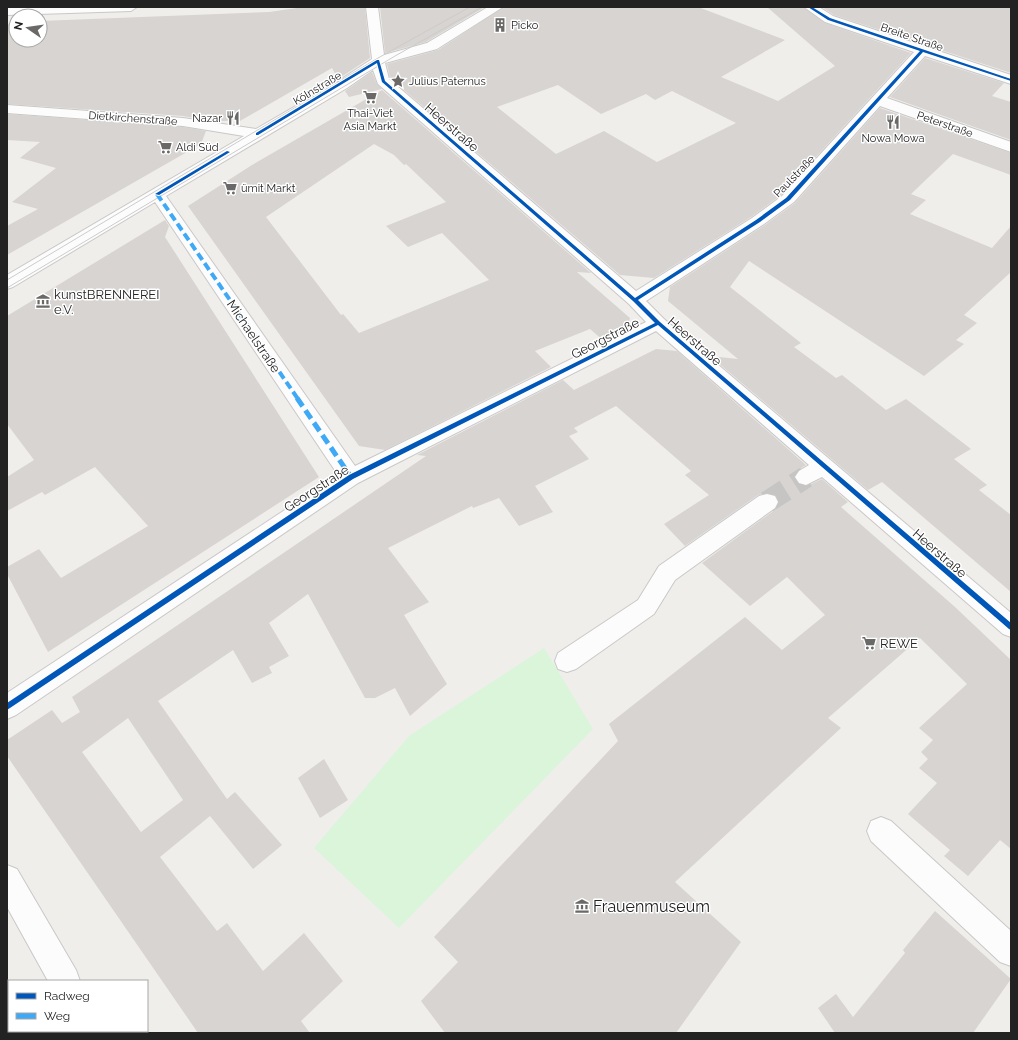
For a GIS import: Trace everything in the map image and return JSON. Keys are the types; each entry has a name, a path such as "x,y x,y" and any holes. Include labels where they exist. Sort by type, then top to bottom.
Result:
{"street":[{"path":"7,11 131,7"},
{"name":"Heerstraße","path":"372,7 378,57 383,81 635,300 814,472 1011,627"},
{"path":"444,24 475,7"},
{"name":"Kölnstraße","path":"7,283 257,134 378,57 432,46 497,7"},
{"name":"Breite Straße","path":"810,7 829,19 1011,80"},
{"path":"378,57 425,34"},
{"name":"Paulstraße","path":"635,300 758,221 788,199 922,51"},
{"name":"Peterstraße","path":"878,100 1011,147"},
{"name":"Dietkirchenstraße","path":"7,109 183,122 257,134"},
{"name":"Michaelstraße","path":"158,194 351,477"},
{"name":"Georgstraße","path":"7,707 351,477 658,323"},
{"path":"567,661 646,607 667,573 767,502"},
{"path":"881,831 1011,951"},
{"path":"7,879 64,980"}],"green space":[{"path":"544,648 593,729 399,928 314,848 409,736"}],"building":[{"path":"304,7 365,7 370,58 338,79 332,68 240,121 210,121 183,116 7,104 7,24 8,48 48,48 48,21 269,12"},
{"path":"380,7 485,7 426,42 385,53"},
{"path":"504,7 698,7 785,40 721,77 778,101 835,66 767,7 803,7 825,23 911,53 781,195 751,217 654,278 620,275 390,78 387,64 438,50","holes":["558,85 601,114 646,94 655,100 672,91 736,123 657,162 604,131 556,154 497,107"]},
{"path":"822,7 1011,7 1011,73 834,15"},
{"path":"925,58 1004,83 992,96 1011,102 1011,140 890,97"},
{"path":"372,72 377,84 382,89 349,97 345,91"},
{"path":"382,90 591,273 577,272 630,318 627,330 604,341 590,329 535,351 551,367 385,450 359,446 188,206 252,165","holes":["374,144 394,155 404,165 406,164 446,202 386,226 408,247 442,233 489,280 359,333 343,314 341,315 266,217"]},
{"path":"880,108 1011,153 1011,175 953,154 911,194 926,200 910,214 992,248 1011,226 1011,272 964,315 977,323 956,340 964,344 924,376 749,261 730,287 801,343 794,347 836,378 842,375 886,410 906,399 971,449 954,459 987,485 979,490 1011,515 1011,592 882,482 868,490 710,356 738,359 668,301 670,287 765,225 795,203"},
{"path":"7,114 183,127 206,131 201,144 7,255 7,226 38,209 12,202 56,168 20,158 40,142 7,140"},
{"path":"165,220 169,226 165,237 319,477 48,652 7,574 7,567 39,549 61,578 148,526 95,467 45,495 42,492 7,511 7,477 34,460 7,424 7,316"},
{"path":"656,349 677,351 806,465 798,470 794,476 798,484 807,486 822,479 848,502 841,507 955,607 1011,660 1011,849 1000,840 968,876 944,856 950,850 908,814 937,783 919,768 928,759 921,752 933,740 919,728 967,684 920,638 828,718 841,728 675,882 741,942 676,1033 445,1033 421,1001 458,962 434,937 618,741 609,724 745,617 782,650 825,615 787,577 750,606 702,563 776,509 779,503 776,495 767,493 758,495 685,546 664,524 709,495 685,475 691,471 616,406 574,428 578,432 569,436 589,459 535,486 553,512 519,526 499,498 473,508 472,506 388,548 429,602 404,615 447,684 410,716 395,688 375,698 365,698 308,594 269,623 289,656 269,667 272,673 252,683 233,650 158,701 227,799 235,792 282,845 253,869 210,816 160,857 217,931 227,923 263,971 304,933 343,981 301,1021 310,1033 198,1033 7,756 7,740 52,710 62,723 80,712 72,697 426,456 417,455 563,380 574,390","holes":["128,718 183,800 141,832 82,752"]},
{"path":"324,759 348,800 320,818 298,778"},
{"path":"935,911 1011,979 973,1033 835,1033 818,1008 836,994 853,1017 905,953 903,950"}],"tunnel":[{"path":"767,502 806,477"}],"tram line":[{"path":"7,280 378,58 470,7"},
{"path":"7,288 395,56 482,7"}],"marked path":[{"path":"157,194 351,477"}],"cycle path":[{"path":"810,7 829,19 1011,80"},
{"path":"635,300 758,221 788,199 922,51"},
{"path":"257,134 378,61 383,81 635,300 658,323 1011,627"},
{"path":"157,194 228,152"},
{"path":"7,707 351,477 658,323"}],"place":[{"name":"Picko","path":"500,25"},
{"name":"Julius Paternus","path":"398,81"},
{"name":"Thai-Viet Asia Markt","path":"370,97"},
{"name":"Nazar","path":"233,118"},
{"name":"Nowa Mowa","path":"893,122"},
{"name":"Aldi Süd","path":"165,147"},
{"name":"ümit Markt","path":"230,188"},
{"name":"kunstBRENNEREI e.V.","path":"43,301"},
{"name":"REWE","path":"869,643"},
{"name":"Frauenmuseum","path":"582,906"}]}
